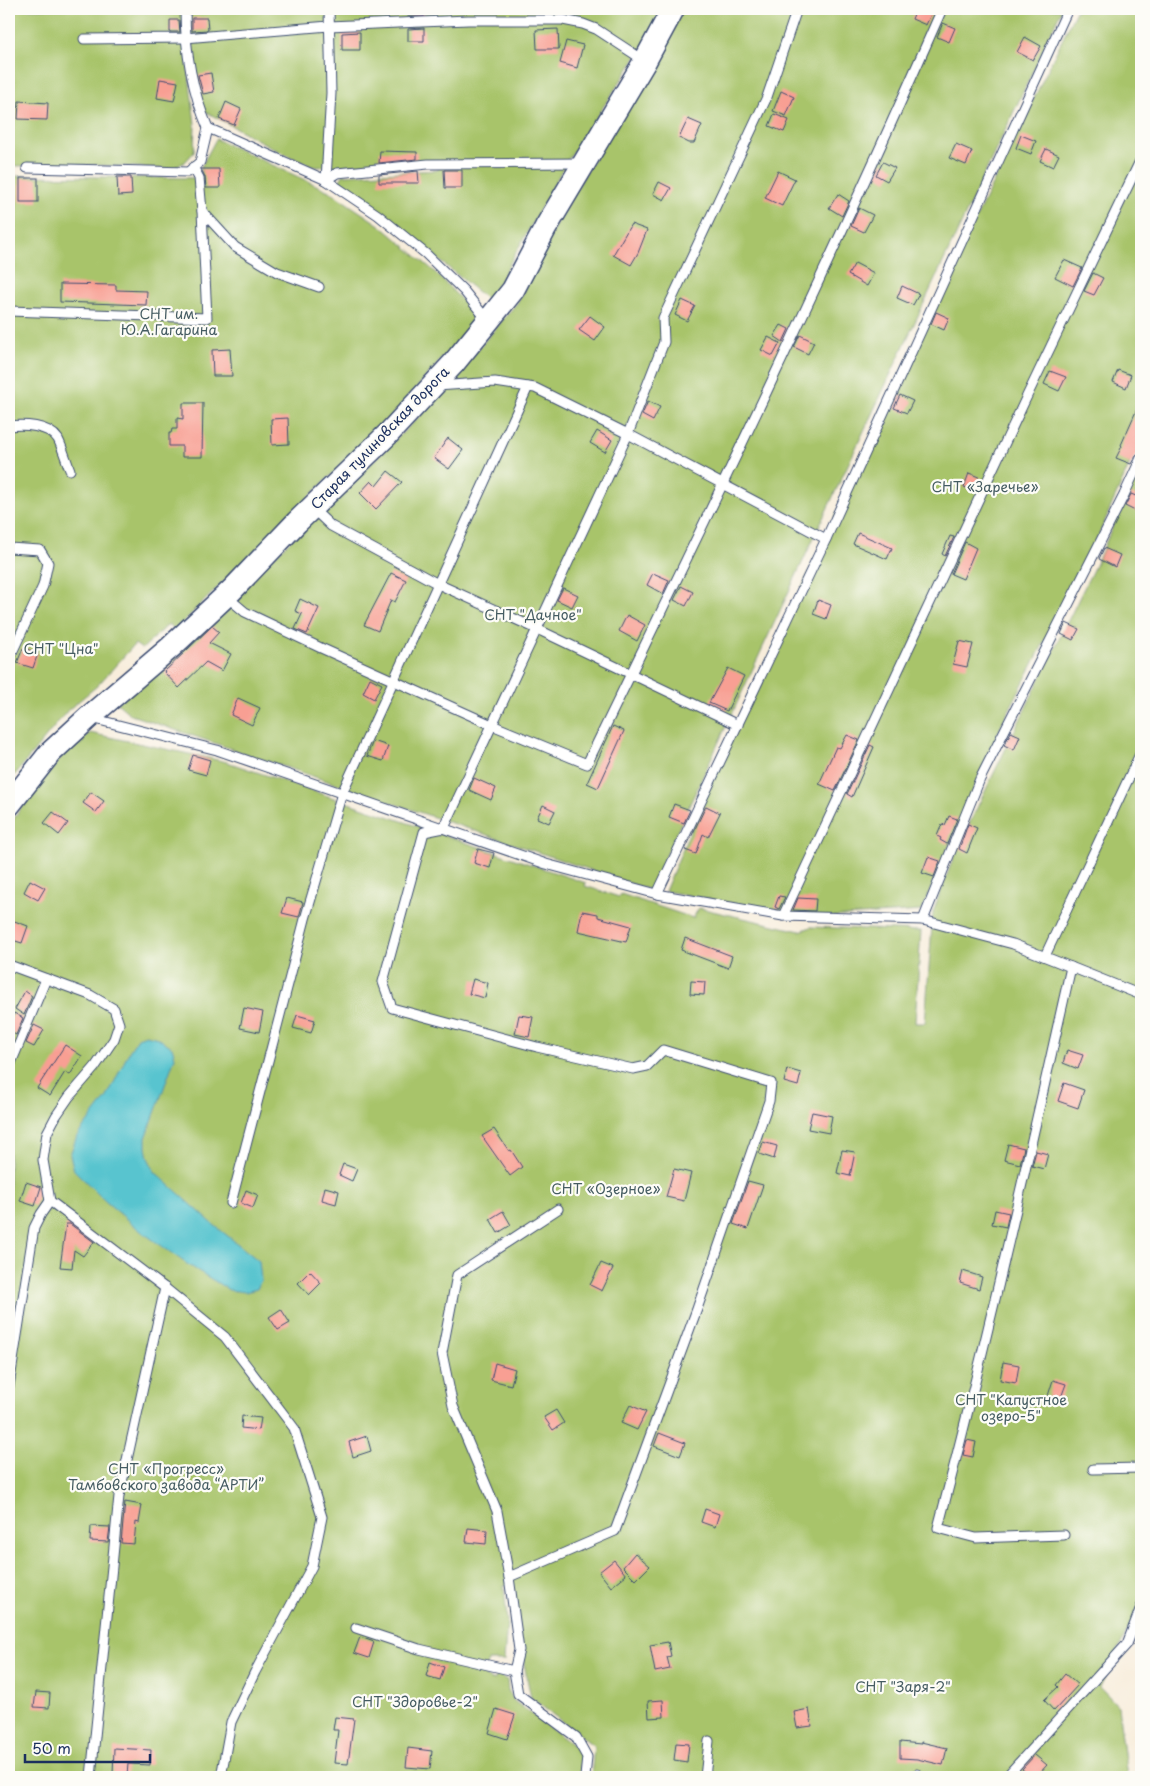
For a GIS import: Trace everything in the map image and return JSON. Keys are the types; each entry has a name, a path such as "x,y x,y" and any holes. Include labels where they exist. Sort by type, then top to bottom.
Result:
{"street":[{"name":"Старая тулиновская дорога","path":"9,805 50,753 226,596 388,434 488,321 513,290 546,227 586,163 673,9"}],"lane":[{"path":"27,168 188,172 200,162 208,128 199,106 185,38 185,9"},
{"path":"326,180 331,93 328,9"},
{"path":"444,828 628,434 664,342 663,318 767,97 797,9"},
{"path":"226,596 245,612 492,724 587,764 723,484 884,141 942,9"},
{"path":"658,894 826,539 1068,9"},
{"path":"84,39 185,38 329,26 468,20 563,20 596,29 645,61"},
{"path":"208,128 326,180 378,215 464,291 488,321"},
{"path":"783,916 1027,396 1141,159"},
{"path":"326,180 337,174 428,164 586,163"},
{"path":"9,311 207,318 202,211 198,178 193,167"},
{"path":"202,211 235,248 277,272 319,287"},
{"path":"432,386 495,382 535,388 628,434 826,539"},
{"path":"231,1203 305,919 342,793 528,387"},
{"path":"9,426 22,424 41,428 57,437 70,470"},
{"path":"923,920 980,779 1124,496 1141,458"},
{"path":"312,508 331,526 438,584 537,628 738,725"},
{"path":"9,548 40,550 48,563 43,586 9,659"},
{"path":"89,717 217,750 546,864 658,894 783,916 923,920 1014,944 1141,995"},
{"path":"1045,956 1141,752"},
{"path":"444,828 424,832 382,982 392,1008 537,1047 633,1069 647,1066 663,1050 771,1083 769,1101 697,1309 615,1531 509,1577"},
{"path":"9,965 90,995 114,1009 119,1024 114,1039 95,1067 60,1110 47,1133 43,1160 50,1201 165,1288 225,1337 294,1428 322,1517 312,1566 255,1672 231,1722 222,1767 222,1777"},
{"path":"1064,1535 976,1538 938,1528 970,1408 1071,967"},
{"path":"9,1068 46,979"},
{"path":"9,1386 34,1228 50,1201"},
{"path":"558,1209 457,1275 442,1353 453,1406 497,1510 519,1650 514,1671 518,1694 576,1736 587,1757 584,1777"},
{"path":"91,1777 119,1496 165,1288"},
{"path":"1093,1468 1141,1468"},
{"path":"1006,1777 1127,1644 1141,1607"},
{"path":"356,1628 419,1649 514,1671"},
{"path":"705,1777 709,1741"}],"green space":[{"path":"9,9 663,9 640,52 567,161 489,301 400,228 339,182 343,175 438,170 438,161 316,167 286,155 206,112 200,101 192,35 185,43 195,124 194,152 185,162 171,169 97,165 9,166"},
{"name":"СНТ \"Дачное\"","path":"681,9 1062,9 650,890 131,715 117,703 319,514 428,408 517,303 557,222"},
{"name":"СНТ «Заречье»","path":"1077,9 1141,9 1141,438 1094,546 1003,722 921,911 830,917 791,914 665,891 707,791 917,340"},
{"name":"СНТ им. Ю.А.Гагарина","path":"216,139 329,191 381,226 434,271 473,312 473,323 399,408 175,630 169,624 142,649 135,644 97,686 68,710 9,782 9,176 201,178 201,167"},
{"path":"1141,460 1141,1603 1100,1687 1118,1706 1127,1777 591,1777 594,1746 531,1698 512,1584 504,1585 507,1622 504,1661 488,1661 485,1677 494,1681 498,1675 507,1680 508,1690 514,1701 581,1751 580,1777 9,1777 9,827 20,809 71,745 90,733 227,762 586,883 585,886 619,897 621,894 693,918 699,908 800,931 811,927 921,931 915,1023 925,1023 933,912 956,851 1103,549"}],"water":[{"path":"146,1035 158,1038 172,1047 175,1057 146,1138 148,1158 155,1172 214,1225 259,1261 261,1280 257,1289 245,1292 229,1290 187,1264 142,1232 105,1201 74,1170 70,1155 77,1136 107,1097 130,1050 138,1038"}],"building":[{"path":"408,9 424,9 424,16 408,16"},
{"path":"916,9 932,12 926,25 912,19"},
{"path":"192,18 207,18 208,30 192,31"},
{"path":"170,20 179,20 180,32 170,32"},
{"path":"943,23 955,28 949,42 937,37"},
{"path":"424,28 424,41 408,41 408,29"},
{"path":"558,29 559,49 537,49 536,30"},
{"path":"360,32 360,50 342,50 342,33"},
{"path":"1025,37 1041,46 1033,60 1017,52"},
{"path":"566,41 583,45 577,68 560,63"},
{"path":"211,73 214,92 203,94 198,75"},
{"path":"160,79 178,82 174,101 157,98"},
{"path":"781,91 794,97 786,116 773,111"},
{"path":"19,101 48,103 47,120 18,119"},
{"path":"226,102 241,109 234,125 219,119"},
{"path":"774,114 789,120 784,132 769,126"},
{"path":"688,119 702,125 694,143 689,143 679,138"},
{"path":"1021,135 1036,141 1031,154 1016,148"},
{"path":"956,144 972,151 966,165 949,158"},
{"path":"1046,149 1059,155 1053,167 1040,161"},
{"path":"380,151 417,152 417,159 379,163"},
{"path":"883,162 895,168 887,181 876,175"},
{"path":"201,169 219,169 220,188 206,188 205,177"},
{"path":"444,170 462,170 462,188 445,188"},
{"path":"418,171 419,183 379,183 379,175"},
{"path":"778,171 795,179 782,206 765,198"},
{"path":"117,177 131,177 132,195 118,196"},
{"path":"20,178 38,178 38,202 20,202"},
{"path":"659,182 671,188 664,200 653,194"},
{"path":"838,194 849,201 842,216 829,208"},
{"path":"859,208 873,215 864,232 851,226"},
{"path":"631,224 647,230 631,265 613,255"},
{"path":"1064,260 1082,268 1073,286 1055,277"},
{"path":"855,263 874,273 867,286 848,275"},
{"path":"1093,273 1103,278 1094,295 1084,291"},
{"path":"60,284 116,285 116,290 147,291 146,305 60,302"},
{"path":"902,286 919,294 913,305 897,298"},
{"path":"682,300 695,306 687,321 675,315"},
{"path":"936,312 949,318 944,330 931,324"},
{"path":"590,316 605,327 595,341 579,330"},
{"path":"781,325 789,329 783,342 774,336"},
{"path":"800,335 814,342 808,354 794,347"},
{"path":"768,337 780,343 773,356 761,350"},
{"path":"230,349 232,376 213,376 212,350"},
{"path":"1118,370 1131,375 1126,388 1113,382"},
{"path":"1050,371 1066,377 1059,391 1044,384"},
{"path":"900,395 913,401 907,413 894,408"},
{"path":"1141,400 1141,452 1136,455 1131,464 1116,458"},
{"path":"648,401 660,407 653,421 642,415"},
{"path":"183,403 203,403 202,457 182,457 182,446 169,446 169,433 171,433 172,429 177,429 177,418 183,419"},
{"path":"288,418 289,444 272,445 271,419"},
{"path":"597,431 612,440 605,452 590,443"},
{"path":"448,438 463,450 449,469 434,458"},
{"path":"388,471 402,482 376,509 360,493 371,481 376,486"},
{"path":"969,473 981,478 975,491 964,487"},
{"path":"1131,494 1141,498 1141,514 1125,506"},
{"path":"858,533 892,548 887,559 853,544"},
{"path":"950,536 954,537 945,556 942,554"},
{"path":"965,542 976,548 963,579 951,574"},
{"path":"1104,548 1120,555 1115,567 1099,559"},
{"path":"391,573 406,580 395,602 391,600 378,631 364,625"},
{"path":"653,573 669,580 663,594 647,585"},
{"path":"681,586 693,592 686,606 674,600"},
{"path":"563,588 578,595 572,607 557,600"},
{"path":"300,599 319,608 307,634 295,629 302,614 295,611"},
{"path":"818,600 831,605 826,619 813,614"},
{"path":"627,615 645,625 637,641 619,631"},
{"path":"1066,623 1079,629 1073,640 1061,634"},
{"path":"212,626 219,632 209,643 231,654 222,671 206,662 179,688 164,672"},
{"path":"959,641 973,644 967,667 953,664"},
{"path":"23,648 38,653 33,668 17,663"},
{"path":"728,668 744,676 727,711 709,703"},
{"path":"370,678 382,684 374,699 363,693"},
{"path":"238,698 260,708 252,725 231,715"},
{"path":"613,726 624,731 598,788 587,783"},
{"path":"1011,732 1020,736 1014,750 1004,745"},
{"path":"847,735 859,740 835,791 819,784 836,747 840,748"},
{"path":"373,741 388,746 383,761 367,756"},
{"path":"870,745 874,747 852,797 847,794"},
{"path":"193,755 210,760 206,775 188,770"},
{"path":"474,778 496,788 491,800 469,790"},
{"path":"91,792 104,801 96,812 83,803"},
{"path":"674,804 690,810 684,823 669,817"},
{"path":"543,805 555,811 549,823 537,818"},
{"path":"706,806 720,813 708,837 703,834 696,854 685,850"},
{"path":"53,812 68,823 59,835 44,823"},
{"path":"949,816 957,819 947,844 937,836 942,824 945,825"},
{"path":"968,824 977,828 967,853 959,849"},
{"path":"478,849 494,853 490,868 474,863"},
{"path":"928,857 940,861 934,877 922,873"},
{"path":"30,880 45,888 38,900 24,892"},
{"path":"779,896 785,897 779,909 775,907"},
{"path":"287,898 303,902 299,917 282,913"},
{"path":"798,898 816,899 815,911 793,910"},
{"path":"582,911 598,914 598,917 631,926 626,942 578,931"},
{"path":"9,919 28,926 22,943 9,939"},
{"path":"685,938 732,956 728,968 681,950"},
{"path":"473,979 488,983 485,998 469,994"},
{"path":"691,981 705,982 704,995 690,994"},
{"path":"25,991 32,996 24,1015 15,1009"},
{"path":"244,1008 263,1012 259,1032 240,1028"},
{"path":"14,1013 23,1018 16,1035 9,1031 9,1024"},
{"path":"297,1015 315,1020 311,1033 293,1028"},
{"path":"519,1015 533,1017 529,1037 515,1034"},
{"path":"34,1025 44,1030 34,1047 26,1043"},
{"path":"65,1045 82,1056 70,1075 65,1072 50,1096 37,1088"},
{"path":"1067,1050 1083,1055 1078,1069 1063,1063"},
{"path":"787,1069 801,1073 798,1086 784,1082"},
{"path":"1064,1083 1084,1090 1078,1108 1058,1101"},
{"path":"812,1112 832,1116 829,1133 808,1129"},
{"path":"494,1129 522,1167 510,1176 482,1136"},
{"path":"763,1142 777,1146 774,1159 759,1154"},
{"path":"1008,1144 1024,1148 1020,1164 1004,1160"},
{"path":"842,1150 855,1152 850,1176 837,1173"},
{"path":"1036,1151 1048,1154 1044,1169 1032,1166"},
{"path":"343,1164 357,1169 352,1181 339,1175"},
{"path":"674,1169 691,1173 684,1201 666,1197"},
{"path":"748,1181 763,1185 748,1229 733,1224"},
{"path":"26,1182 41,1187 35,1206 20,1201"},
{"path":"325,1187 339,1191 336,1204 322,1200"},
{"path":"246,1190 258,1195 253,1208 241,1203"},
{"path":"995,1210 1009,1213 1006,1227 992,1224"},
{"path":"503,1211 511,1225 498,1233 490,1219"},
{"path":"66,1224 70,1224 94,1242 83,1256 74,1250 72,1268 60,1267"},
{"path":"601,1263 613,1268 602,1291 590,1285"},
{"path":"310,1271 321,1283 309,1295 298,1283"},
{"path":"963,1271 982,1277 979,1289 960,1283"},
{"path":"281,1309 290,1323 278,1330 269,1317"},
{"path":"1003,1362 1019,1365 1016,1383 1000,1380"},
{"path":"495,1363 515,1369 511,1385 491,1380"},
{"path":"1053,1380 1066,1384 1059,1403 1047,1399"},
{"path":"630,1405 646,1412 637,1430 621,1423"},
{"path":"556,1410 564,1423 553,1430 544,1417"},
{"path":"242,1416 261,1418 259,1430 241,1428"},
{"path":"659,1433 685,1443 680,1456 654,1446"},
{"path":"367,1436 371,1451 353,1457 349,1442"},
{"path":"967,1440 976,1442 973,1457 963,1455"},
{"path":"125,1502 142,1505 139,1523 136,1522 134,1544 121,1543"},
{"path":"705,1509 719,1514 715,1527 701,1522"},
{"path":"91,1526 110,1527 108,1542 90,1541"},
{"path":"468,1528 487,1530 486,1544 466,1542"},
{"path":"635,1553 650,1566 636,1580 623,1567"},
{"path":"614,1560 626,1575 611,1587 599,1572"},
{"path":"360,1637 374,1642 369,1658 354,1653"},
{"path":"668,1642 671,1656 667,1657 670,1669 655,1672 650,1645"},
{"path":"430,1662 444,1667 440,1680 426,1676"},
{"path":"1065,1674 1078,1685 1054,1711 1044,1700 1058,1687 1056,1685"},
{"path":"36,1692 50,1693 49,1708 34,1707"},
{"path":"663,1700 664,1717 649,1718 648,1701"},
{"path":"496,1709 515,1715 507,1739 489,1733"},
{"path":"809,1709 812,1726 797,1728 794,1712"},
{"path":"335,1717 354,1719 348,1764 334,1763 338,1730 333,1730"},
{"path":"900,1742 921,1744 921,1742 947,1748 943,1765 917,1759 900,1758"},
{"path":"676,1743 689,1744 687,1762 674,1760"},
{"path":"114,1748 151,1750 150,1765 128,1764 127,1775 113,1774"},
{"path":"408,1748 432,1751 430,1769 406,1767"},
{"path":"1035,1755 1047,1765 1036,1777 1031,1777 1022,1769"}],"park label":[{"name":"СНТ \"Цна\"","path":"61,649"},
{"name":"СНТ «Озерное»","path":"606,1189"},
{"name":"СНТ \"Капустное озеро-5\"","path":"1011,1408"},
{"name":"СНТ «Прогресс» Тамбовского завода “АРТИ”","path":"166,1478"},
{"name":"СНТ \"Заря-2\"","path":"903,1687"},
{"name":"СНТ \"Здоровье-2\"","path":"415,1702"}]}
